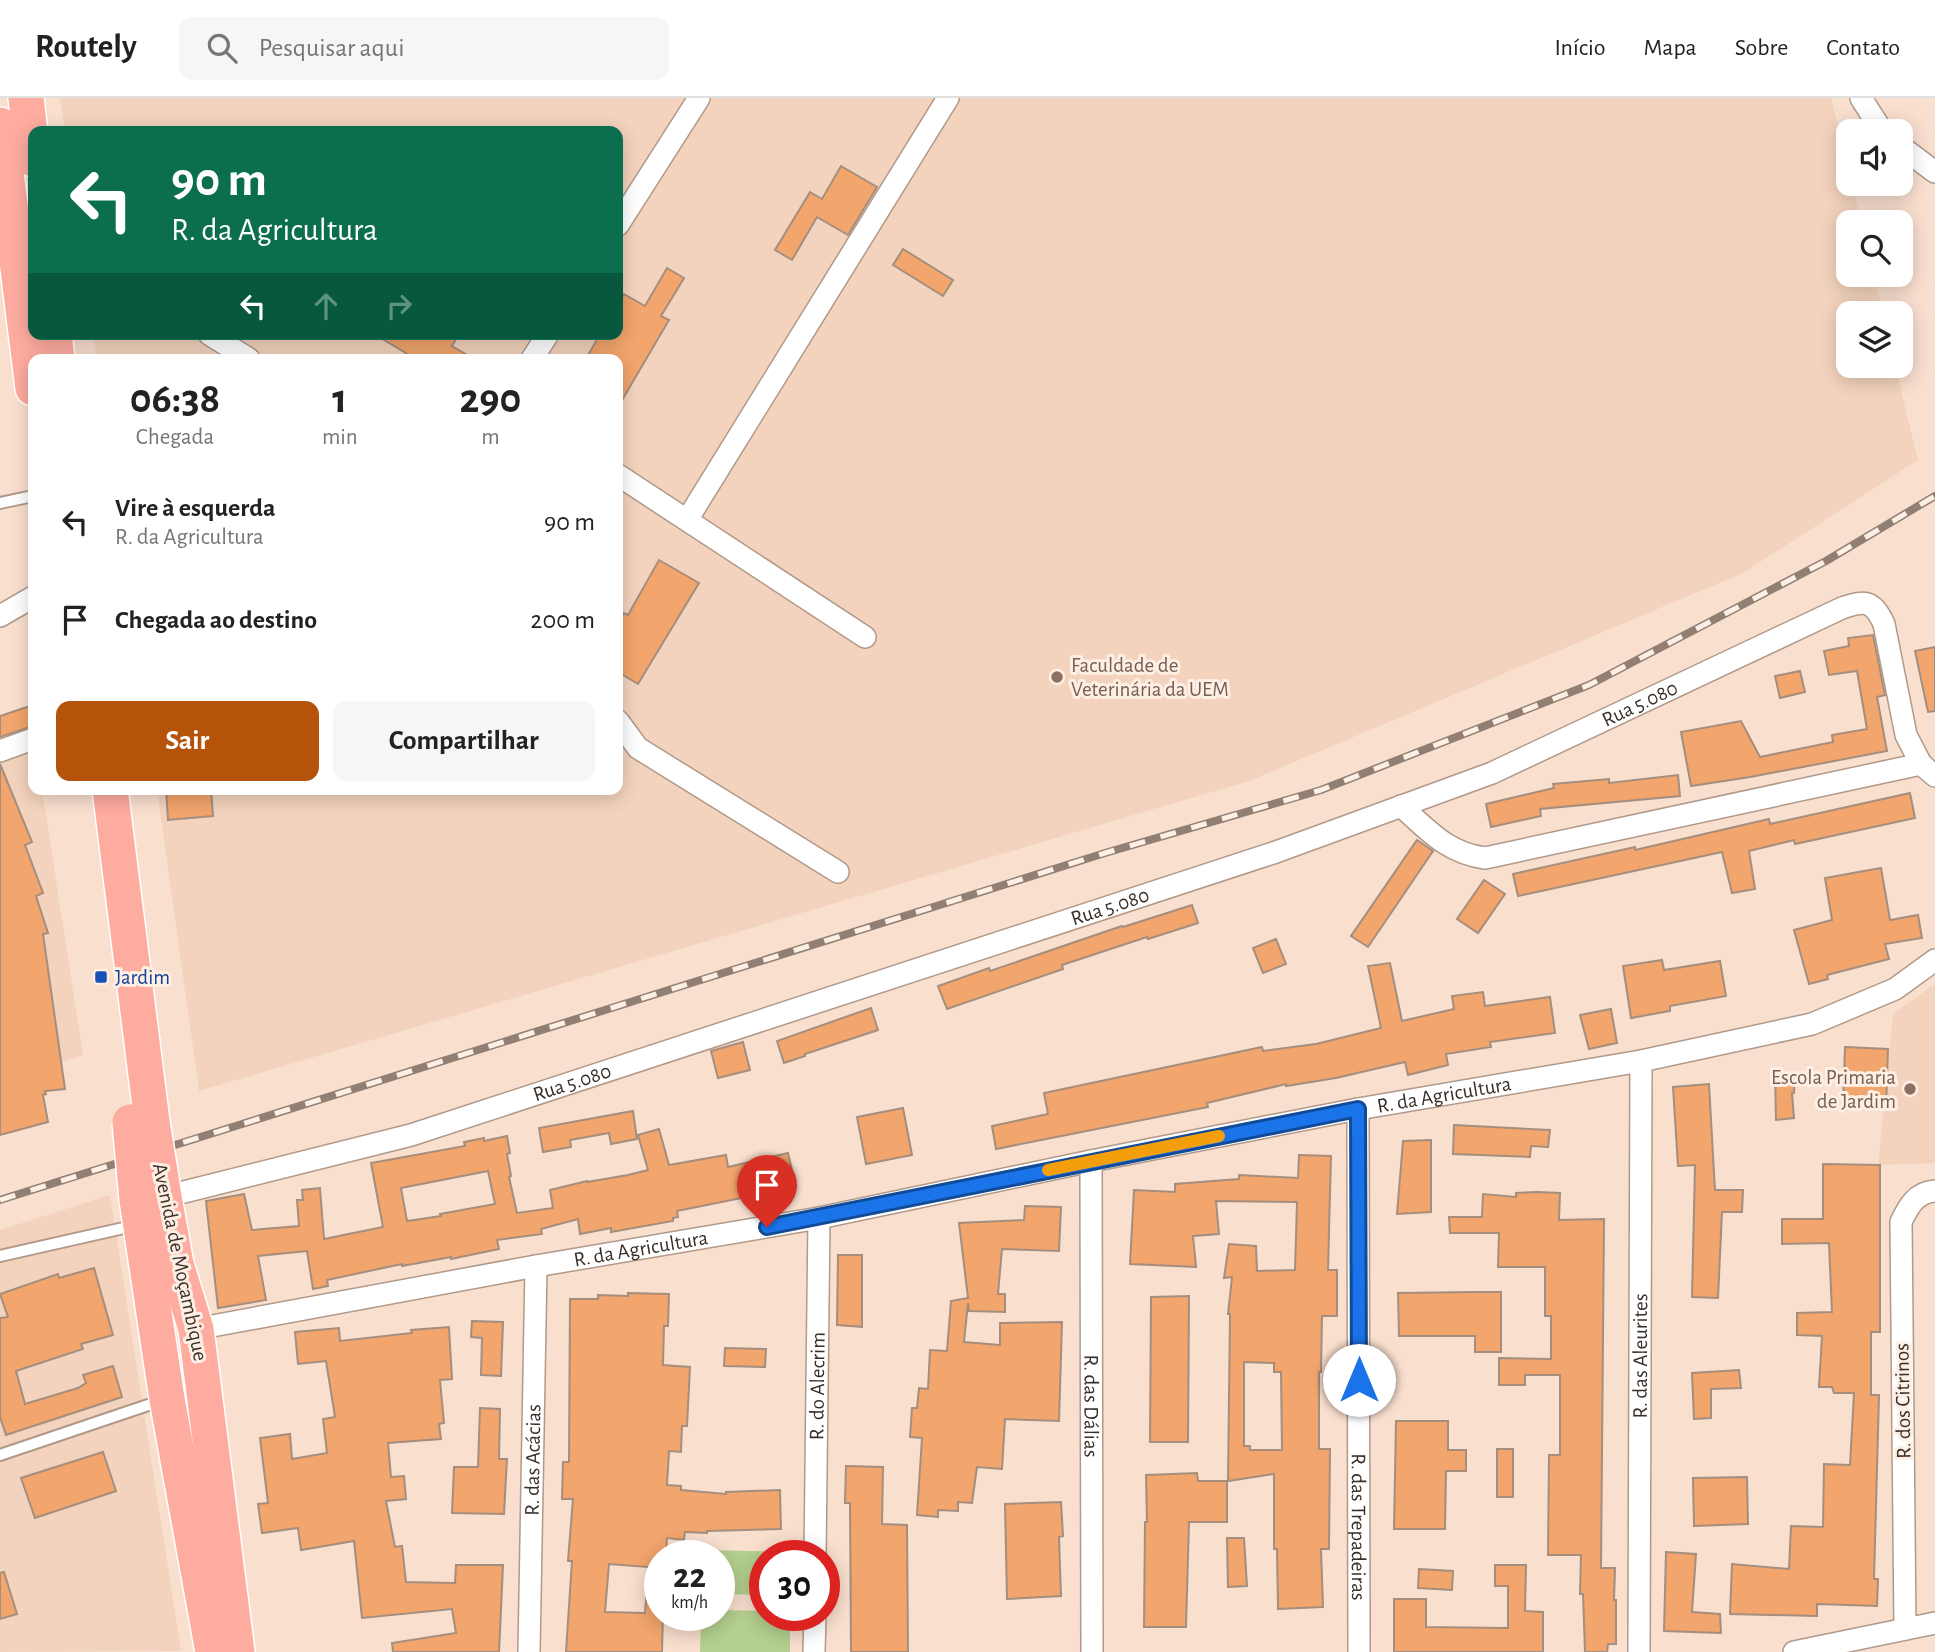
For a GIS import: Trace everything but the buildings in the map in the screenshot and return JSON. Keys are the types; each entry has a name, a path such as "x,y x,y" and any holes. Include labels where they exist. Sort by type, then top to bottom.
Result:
{"highway":[{"path":"26,98 29,126"},
{"path":"0,125 29,354"},
{"name":"Avenida de Moçambique","path":"87,795 110,972 141,1122"},
{"name":"Avenida de Moçambique","path":"111,795 167,1399 218,1652"},
{"name":"Avenida de Moçambique","path":"147,1207 176,1264 197,1329 218,1652"}],"street":[{"path":"623,217 699,98"},
{"path":"687,520 948,98"},
{"path":"1861,98 1874,119"},
{"path":"1913,153 1932,164"},
{"path":"219,340 241,354"},
{"path":"623,478 865,637"},
{"path":"0,616 28,600"},
{"name":"Rua 5.080","path":"147,1207 411,1135 1276,852 1492,773 1858,602 1870,604 1878,611 1884,624 1906,736 1928,770"},
{"path":"623,728 638,748 838,872"},
{"path":"0,751 28,741"},
{"path":"1401,806 1443,843 1465,855 1485,858 1928,770"},
{"name":"R. da Agricultura","path":"197,1329 536,1266 819,1218 1358,1109 1641,1061 1812,1024 1895,989 1935,960"},
{"name":"R. das Aleurites","path":"1639,1652 1641,1061"},
{"name":"R. das Trepadeiras","path":"1358,1109 1359,1652"},
{"name":"R. das Dálias","path":"1091,1161 1091,1652"},
{"name":"R. dos Citrinos","path":"1905,1629 1901,1222 1909,1205 1927,1192 1935,1191"},
{"name":"R. do Alecrim","path":"815,1540 819,1218"},
{"name":"R. das Acácias","path":"529,1652 536,1266"},
{"path":"1794,1652 1935,1623"},
{"path":"814,1652 815,1631"}],"lane":[{"path":"0,503 28,497"},
{"path":"0,1256 147,1207"},
{"path":"0,1455 167,1399"}],"shaded area":[{"name":"Faculdade de Veterinária da UEM","path":"60,98 1831,98 1836,119 1836,196 1855,196 1858,210 1836,210 1836,287 1877,287 1880,301 1836,301 1836,378 1898,378 1918,460 1743,573 1249,781 199,1091 158,795 623,795 623,354 96,354 94,340 623,340 623,126 64,126"},
{"path":"28,739 28,795 43,795 83,1055 0,1084 0,749"},
{"name":"Escola Primaria de Jardim","path":"1935,984 1935,1163 1878,1165 1893,1014"},
{"path":"110,1195 181,1651 0,1652 0,1230"}],"green space":[{"path":"735,1551 749,1551 749,1595 735,1594"},
{"path":"735,1610 749,1611 749,1631 790,1631 790,1652 700,1652 701,1631 735,1631"}],"railway":[{"path":"0,1200 1105,853 1321,790 1589,685 1826,561 1935,496"}],"slow traffic":[{"path":"1048,1170 1219,1136"}],"place":[{"name":"Faculdade de Veterinária da UEM","path":"1057,677"},
{"name":"Jardim","path":"101,977"},
{"name":"Escola Primaria de Jardim","path":"1910,1089"}],"route":[{"path":"767,1227 1358,1109 1359,1380"}]}
